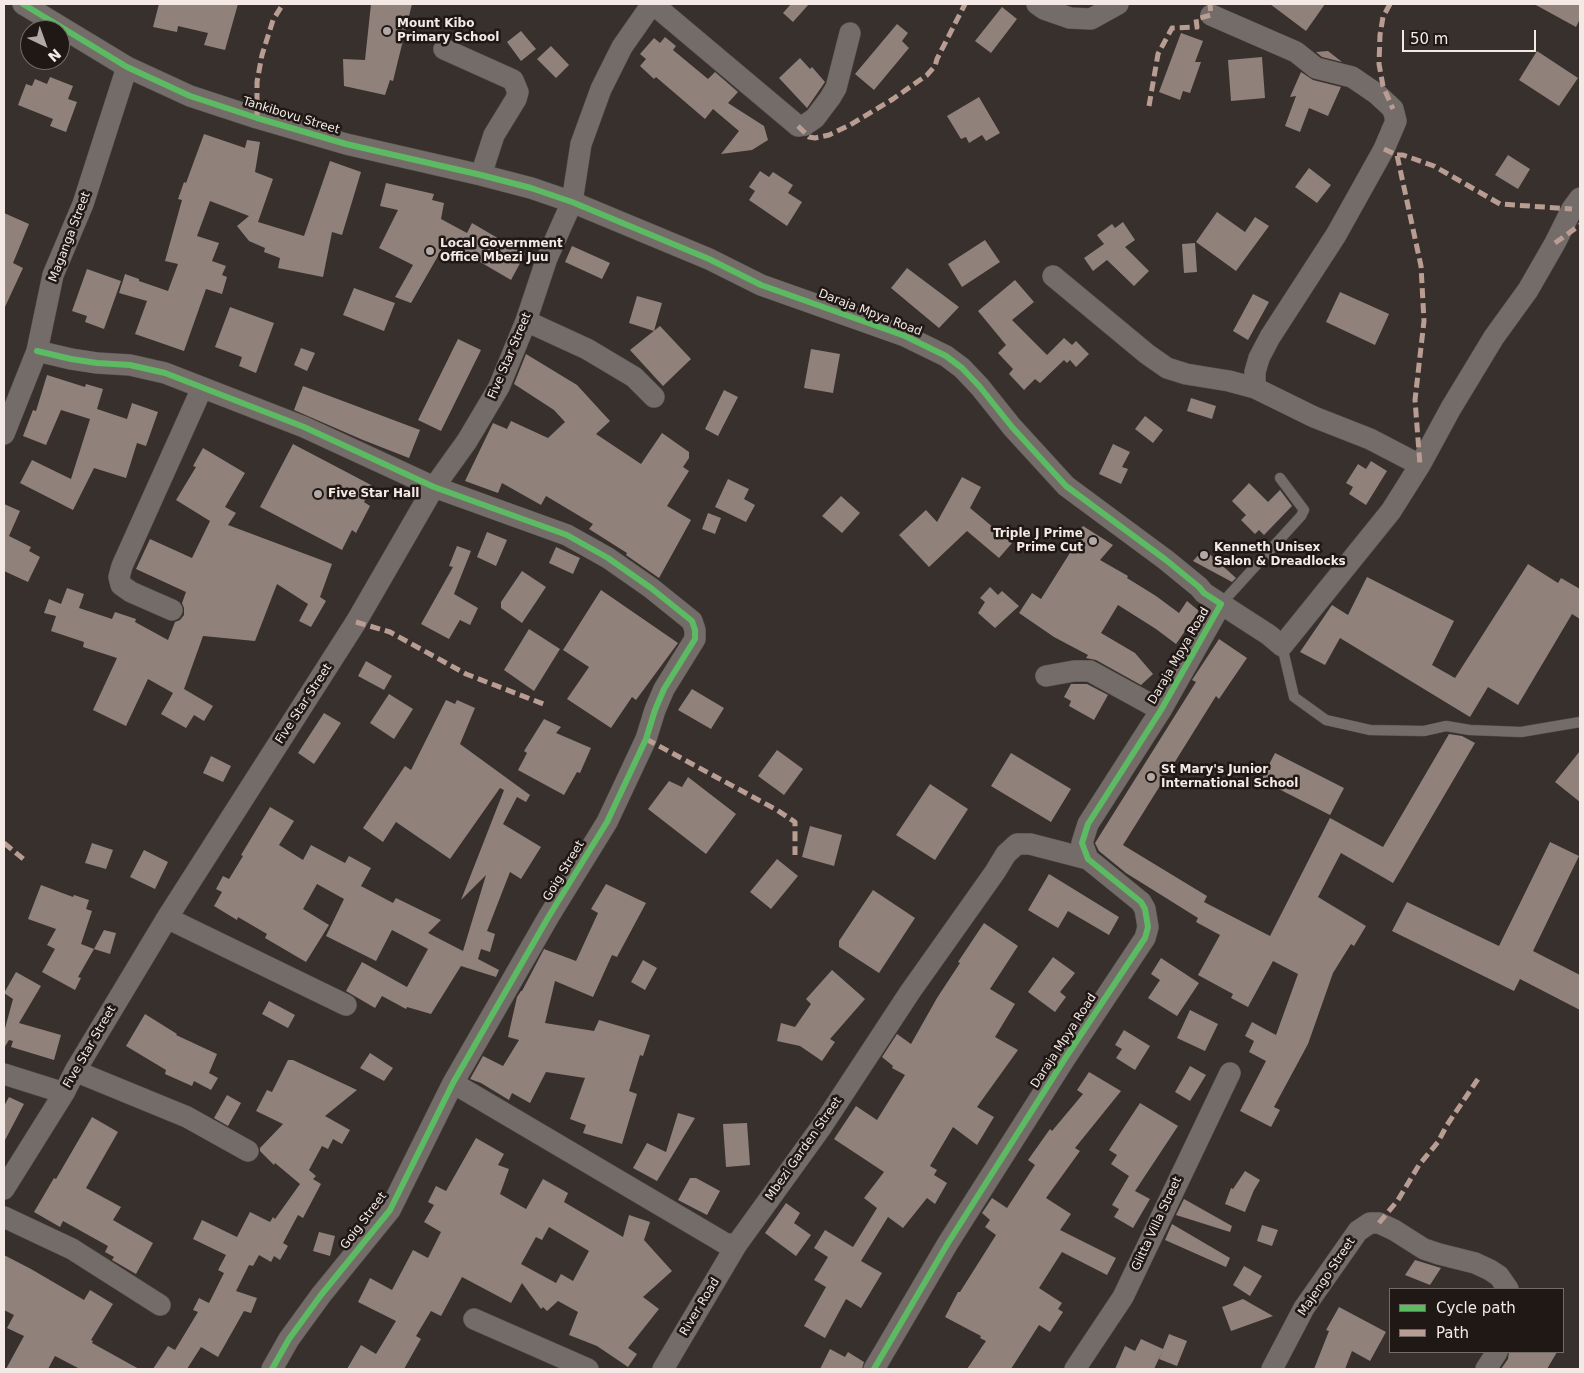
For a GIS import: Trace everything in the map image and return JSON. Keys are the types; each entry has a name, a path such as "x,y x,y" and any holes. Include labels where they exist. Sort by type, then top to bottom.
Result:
{"street":[{"name":"Tankibovu Street","path":"23,4 127,67 190,96 346,144 481,174 572,202"},
{"path":"652,4 798,126 805,125 815,118 836,88 850,33"},
{"name":"Five Star Street","path":"4,1189 167,918 356,622 434,488 468,441 499,387 526,321 547,258 572,202 581,144 602,89 622,48 652,4"},
{"path":"1037,4 1044,9 1070,18 1091,18 1118,4"},
{"path":"1211,15 1296,52 1316,68 1352,77 1377,94 1393,109 1396,121 1384,149 1336,235 1270,337 1259,358 1255,372 1255,388"},
{"path":"444,49 513,80 518,92 516,99 494,135 481,174"},
{"name":"Maganga Street","path":"4,434 37,350 53,275 83,204 127,67"},
{"path":"1221,604 1270,635 1282,646 1391,511 1420,464 1450,408 1494,337 1528,290 1572,209 1580,198"},
{"name":"Daraja Mpya Road","path":"572,202 709,259 762,284 905,336 946,356 962,368 980,386 1012,427 1066,486 1166,560 1204,593 1221,604 1161,710 1088,824 1082,843 1088,859 1141,902 1147,918 1148,927 1145,938 1066,1057 948,1243 874,1369"},
{"path":"1053,276 1147,354 1167,368 1186,374 1229,380 1255,388 1314,418 1370,439 1420,464"},
{"path":"526,321 588,348 634,377 654,397"},
{"path":"37,350 71,359 130,365 156,371 304,427 434,488"},
{"path":"172,610 131,592 121,585 119,577 122,566 202,388"},
{"name":"Goig Street","path":"272,1369 289,1339 316,1302 390,1210 452,1083 549,916 607,822 646,740 664,689 695,639 696,630 692,621 651,588 608,558 567,535 434,488"},
{"path":"1046,676 1074,671 1090,671 1161,710"},
{"name":"Mbezi Garden Street","path":"737,1244 822,1126 910,992 996,872 1006,854 1017,844 1030,844 1088,859"},
{"path":"167,918 346,1005"},
{"path":"75,1071 187,1117 248,1150"},
{"name":"Glitta Villa Street","path":"1075,1369 1123,1298 1230,1073"},
{"path":"4,1074 64,1092"},
{"path":"452,1083 726,1244 737,1244"},
{"path":"4,1217 72,1249 160,1305"},
{"name":"Majengo Street","path":"1272,1369 1304,1308 1358,1231 1370,1222 1386,1226 1424,1249 1475,1263 1490,1270 1498,1276 1507,1288"},
{"name":"River Road","path":"663,1369 737,1244"},
{"path":"474,1319 588,1369"},
{"path":"1486,1369 1496,1353"}],"lane":[{"path":"1221,604 1301,516 1304,510 1280,478"},
{"path":"1282,646 1294,697 1326,720 1370,730 1424,731 1446,726 1470,730 1521,732 1580,722"}],"building":[{"path":"159,4 238,4 225,50 204,45 208,33 178,26 177,32 153,27"},
{"name":"Mount Kibo Primary School","path":"371,4 412,4 393,81 390,80 385,95 344,86 343,59 365,60"},
{"path":"791,4 809,4 793,22 783,13"},
{"path":"1270,4 1325,4 1306,31"},
{"path":"1534,4 1580,4 1580,19 1576,27"},
{"path":"1002,7 1017,19 991,53 975,41"},
{"path":"897,24 908,33 902,41 909,48 874,90 855,74"},
{"path":"521,31 536,49 521,61 507,42"},
{"path":"1181,33 1203,41 1195,62 1201,62 1190,93 1183,91 1180,100 1159,92"},
{"path":"665,37 676,46 673,50 708,79 715,72 738,92 728,103 764,126 768,140 752,150 721,154 739,131 713,109 705,119 656,77 654,79 640,66 646,59 640,54 654,38 660,43"},
{"path":"551,46 569,65 556,78 537,59"},
{"path":"1328,51 1342,62 1322,57 1316,52"},
{"path":"1537,51 1578,78 1559,106 1519,80"},
{"path":"1262,57 1265,98 1231,101 1228,60"},
{"path":"800,58 810,69 812,67 825,82 807,108 779,78"},
{"path":"1301,72 1313,80 1341,87 1328,116 1309,108 1300,132 1285,126 1296,96 1290,97"},
{"path":"50,77 73,86 68,99 77,102 66,132 50,126 53,119 18,105 26,84 32,86 35,79 47,84"},
{"path":"979,97 1000,133 986,141 982,135 969,143 966,137 961,139 947,116"},
{"path":"204,134 245,148 247,140 260,142 255,172 273,179 258,222 304,236 330,161 361,172 342,235 332,232 323,277 278,268 280,258 264,252 265,248 249,241 237,226 249,216 210,201 197,236 219,243 212,261 226,266 222,275 227,277 222,294 206,289 184,351 135,334 147,301 119,293 125,274 168,291 178,264 165,261 182,200 178,199"},
{"path":"1508,155 1530,169 1518,189 1495,175"},
{"path":"1309,168 1331,185 1317,203 1295,187"},
{"path":"760,171 769,177 773,172 793,185 788,193 802,202 787,226 749,200 755,191 749,187"},
{"path":"386,183 434,194 432,200 444,203 441,219 467,233 472,223 525,254 511,280 446,242 411,303 395,297 413,265 379,248 398,210 380,206"},
{"path":"1217,212 1245,232 1255,217 1269,226 1236,271 1196,242"},
{"path":"4,213 29,224 13,263 23,268 4,309"},
{"path":"1123,222 1135,240 1125,247 1149,271 1134,286 1107,260 1093,271 1084,258 1104,244 1097,235 1112,224 1115,228"},
{"path":"985,240 1000,262 962,287 948,264"},
{"path":"1195,243 1197,272 1184,273 1182,244"},
{"path":"572,246 610,263 602,279 565,262"},
{"path":"907,268 959,307 939,328 891,288"},
{"path":"87,269 121,281 104,329 85,322 87,316 72,311"},
{"path":"1015,280 1034,302 1012,320 1047,355 1064,338 1072,345 1076,341 1089,354 1076,367 1070,360 1067,363 1064,360 1040,383 1035,379 1024,390 1009,374 1013,369 998,353 1006,345 978,311"},
{"path":"354,288 395,303 384,331 343,315"},
{"path":"1340,292 1389,314 1375,345 1326,322"},
{"path":"1253,294 1269,302 1248,340 1233,331"},
{"path":"637,296 662,303 654,331 629,323"},
{"path":"230,307 274,323 256,373 239,366 242,357 215,347"},
{"path":"660,326 691,359 663,386 630,350"},
{"path":"458,339 481,350 441,431 418,420"},
{"path":"301,348 315,353 307,371 294,365"},
{"path":"811,349 840,354 833,393 804,388"},
{"path":"526,354 577,385 610,421 596,434 641,464 662,433 689,452 689,458 683,467 689,471 667,506 691,520 659,578 626,555 627,553 589,529 593,524 546,496 541,505 502,483 498,493 465,481 493,423 507,429 511,421 548,438 565,422 554,410 514,384"},
{"path":"47,375 85,387 86,384 103,389 97,409 127,419 132,403 158,412 146,446 137,443 126,478 94,468 73,510 20,483 32,460 71,479 90,419 61,410 46,445 23,436 33,410 36,411"},
{"path":"303,386 420,430 409,458 294,410"},
{"path":"724,390 738,397 718,436 705,429"},
{"path":"1191,398 1216,406 1212,419 1187,411"},
{"path":"1145,416 1163,430 1153,443 1135,429"},
{"name":"Five Star Hall","path":"293,444 373,486 364,502 370,506 356,533 352,530 342,550 260,507"},
{"path":"1113,444 1130,452 1122,467 1128,469 1121,484 1099,474"},
{"path":"203,448 245,473 225,507 236,513 228,525 332,564 320,597 326,601 311,627 299,621 308,604 277,584 255,641 203,636 184,689 213,706 204,721 194,715 186,728 161,714 173,693 148,679 126,726 93,710 117,658 83,647 84,642 51,631 56,616 44,613 49,599 61,604 67,588 84,594 79,608 112,619 115,612 136,619 135,622 168,640 175,622 184,615 182,603 186,592 136,569 150,539 192,558 210,521 176,500 196,467 193,466"},
{"path":"1371,461 1387,471 1366,505 1349,494 1353,487 1346,483 1358,464 1366,469"},
{"path":"962,477 981,487 970,508 1012,543 999,558 967,531 929,567 899,535 926,510 937,522"},
{"path":"728,479 749,489 744,499 755,505 746,522 715,507"},
{"path":"1249,483 1268,502 1280,490 1292,506 1264,535 1259,530 1255,534 1241,520 1246,515 1232,501"},
{"path":"841,496 860,513 842,533 822,516"},
{"path":"4,504 20,511 9,536 31,547 29,551 40,557 28,582 4,571"},
{"path":"708,513 721,518 715,534 702,529"},
{"path":"1083,526 1113,545 1100,560 1128,576 1127,578 1179,613 1187,601 1199,611 1176,644 1118,605 1101,633 1135,653 1153,674 1141,685 1096,660 1086,658 1088,655 1054,637 1019,613 1032,593 1041,599 1078,540 1074,537"},
{"path":"487,532 507,540 496,566 477,557"},
{"path":"457,546 471,551 454,594 478,608 470,625 460,620 449,639 421,624 453,567 449,566"},
{"path":"556,547 580,558 573,574 549,563"},
{"path":"1204,549 1236,578 1232,582 1193,561"},
{"path":"1528,564 1558,583 1561,578 1580,589 1580,619 1572,614 1518,705 1488,687 1470,717 1340,638 1325,665 1300,652 1332,605 1348,615 1367,577 1454,621 1432,665 1455,678"},
{"path":"522,571 546,587 522,623 501,608 501,602"},
{"path":"990,587 998,595 1002,591 1019,606 995,628 978,613 985,602 980,598"},
{"path":"601,590 678,643 636,700 632,697 611,728 567,699 589,667 563,650"},
{"path":"529,629 560,649 534,691 504,670"},
{"path":"1219,639 1247,658 1219,699 1216,696 1123,845 1207,896 1204,902 1270,936 1330,818 1383,847 1449,734 1462,736 1475,743 1393,883 1341,853 1318,897 1366,926 1354,946 1351,944 1333,973 1308,1044 1274,1107 1280,1110 1271,1127 1240,1111 1266,1061 1249,1052 1254,1041 1245,1036 1252,1022 1276,1035 1298,974 1273,961 1248,1007 1231,998 1233,994 1198,975 1220,935 1196,922 1198,918 1126,873 1099,851 1095,843 1196,682 1192,680"},
{"path":"366,661 392,676 384,690 358,676"},
{"path":"1071,684 1087,684 1108,695 1094,720 1069,706 1071,701 1064,697"},
{"path":"692,689 724,708 711,729 678,710"},
{"path":"389,694 413,709 394,739 370,723"},
{"path":"446,700 455,704 457,700 475,708 460,744 530,795 526,802 517,797 503,824 541,847 521,879 510,872 487,931 495,934 490,952 481,949 478,959 499,970 496,977 461,966 431,1014 407,1007 406,1009 382,996 375,1008 346,991 362,962 407,987 428,949 392,930 376,961 326,936 344,899 317,884 303,909 329,925 306,962 265,938 267,934 238,917 237,920 214,906 222,892 216,889 223,876 229,879 270,807 294,821 279,845 303,860 311,845 345,863 349,856 371,868 361,886 393,903 396,898 441,920 428,933 463,951 486,875 461,900 504,790 500,788 450,859 396,822 383,842 363,828 405,766 411,770"},
{"path":"324,713 341,723 314,764 298,753"},
{"path":"544,719 561,727 556,733 591,748 580,773 577,772 564,795 518,770 527,753 524,751"},
{"path":"777,750 803,769 784,795 758,776"},
{"path":"1580,751 1580,802 1555,782"},
{"path":"1011,753 1071,789 1051,822 991,786"},
{"name":"St Mary's Junior International School","path":"1275,753 1344,788 1330,815 1261,780"},
{"path":"211,756 231,766 223,782 203,773"},
{"path":"688,777 736,814 706,854 648,809 669,781 682,787"},
{"path":"930,784 968,809 935,860 896,835"},
{"path":"810,826 842,835 834,866 802,857"},
{"path":"1550,842 1579,856 1533,951 1580,975 1580,1010 1520,979 1514,991 1392,931 1407,902 1499,946"},
{"path":"92,843 113,850 106,869 85,863"},
{"path":"144,850 168,862 155,889 130,877"},
{"path":"777,859 798,876 771,909 750,892"},
{"path":"1049,874 1119,917 1109,935 1068,911 1058,928 1028,910"},
{"path":"606,884 646,903 617,957 612,955 593,997 555,981 545,1023 594,1031 599,1020 650,1035 643,1056 640,1055 629,1091 637,1094 622,1144 583,1133 586,1125 570,1119 585,1078 546,1072 530,1103 512,1093 509,1100 481,1083 470,1079 483,1056 503,1066 519,1040 508,1037 517,997 544,949 576,961 598,913 591,909"},
{"path":"41,885 73,897 74,895 89,900 86,909 92,911 81,944 94,949 78,977 81,978 75,990 42,972 55,949 47,945 56,929 28,919"},
{"path":"873,890 915,918 879,973 839,947 839,941"},
{"path":"984,923 1018,946 990,989 1015,1004 995,1037 1018,1050 977,1107 994,1117 977,1145 953,1127 930,1166 937,1170 934,1175 947,1183 935,1204 927,1198 903,1228 888,1217 861,1261 882,1273 861,1308 846,1299 825,1338 804,1326 826,1287 814,1280 828,1257 814,1248 825,1230 853,1247 877,1208 864,1198 884,1172 834,1139 856,1106 877,1120 905,1075 892,1068 893,1066 882,1057 897,1034 911,1044 937,998 960,963 958,962"},
{"path":"104,930 116,933 110,954 94,949"},
{"path":"1053,957 1075,973 1060,992 1066,997 1055,1012 1028,992"},
{"path":"1161,958 1199,983 1177,1016 1148,998 1160,980 1151,974"},
{"path":"643,960 657,968 645,990 631,982"},
{"path":"832,970 865,999 830,1039 835,1042 822,1061 800,1046 777,1041 781,1023 795,1027 811,1004 806,999"},
{"path":"16,972 41,986 19,1023 61,1035 54,1060 11,1047 13,1041 9,1040 4,1048 4,1032 13,999 4,993"},
{"path":"269,1001 295,1015 288,1028 262,1014"},
{"path":"1190,1010 1218,1024 1205,1051 1177,1038"},
{"path":"145,1014 176,1035 217,1054 209,1073 218,1078 211,1090 194,1081 192,1086 165,1074 166,1070 126,1046"},
{"path":"1124,1030 1150,1046 1135,1070 1116,1058 1122,1049 1115,1045"},
{"path":"370,1053 393,1068 384,1081 360,1068"},
{"path":"288,1060 293,1060 357,1090 325,1116 350,1130 342,1144 333,1139 328,1149 322,1146 309,1170 316,1176 313,1179 321,1184 303,1218 298,1215 283,1243 288,1246 280,1260 274,1256 271,1262 259,1255 253,1266 249,1265 236,1291 257,1298 251,1313 244,1311 218,1357 201,1347 187,1369 153,1369 168,1346 175,1350 198,1312 193,1310 199,1298 209,1303 224,1273 218,1270 226,1255 193,1239 202,1220 237,1237 250,1212 270,1222 273,1217 275,1219 300,1184 275,1163 274,1165 260,1151 260,1148 283,1124 256,1111 267,1090 272,1092"},
{"path":"1190,1066 1206,1075 1190,1101 1175,1092"},
{"path":"1089,1072 1121,1091 1075,1148 1080,1151 1046,1198 1071,1214 1060,1230 1116,1258 1107,1275 1062,1252 1039,1288 1062,1303 1058,1309 1063,1312 1050,1332 1039,1325 1011,1369 967,1369 986,1341 980,1338 981,1336 945,1317 958,1292 960,1292 996,1235 985,1227 990,1220 982,1213 992,1198 1007,1208 1035,1165 1028,1160 1050,1129 1052,1131 1083,1094 1077,1090"},
{"path":"227,1095 241,1103 228,1126 214,1118"},
{"path":"9,1097 24,1104 4,1142 4,1106"},
{"path":"1140,1103 1178,1126 1135,1191 1150,1199 1133,1228 1114,1217 1119,1209 1112,1205 1129,1176 1111,1164 1117,1155 1109,1150"},
{"path":"678,1113 695,1118 657,1181 633,1168 647,1143 666,1152"},
{"path":"92,1117 118,1132 86,1188 121,1207 113,1220 153,1243 136,1274 112,1260 114,1257 105,1252 108,1246 63,1221 60,1227 34,1212 54,1178 56,1179"},
{"path":"747,1123 750,1165 726,1167 723,1124"},
{"path":"476,1138 504,1154 498,1165 509,1169 500,1194 526,1209 543,1179 568,1193 564,1202 623,1237 629,1215 650,1222 644,1240 672,1271 643,1297 659,1309 628,1348 637,1354 628,1367 597,1346 569,1335 578,1312 558,1301 547,1311 543,1307 541,1309 522,1283 511,1303 462,1277 441,1316 431,1311 416,1336 421,1339 404,1369 347,1369 361,1345 376,1354 396,1321 358,1302 370,1278 392,1290 413,1250 428,1258 441,1232 424,1222 434,1205 428,1202 436,1186 446,1191","holes":["549,1227 589,1251 573,1281 561,1274 556,1283 521,1264 536,1237 542,1240"]},
{"path":"1245,1171 1260,1180 1245,1212 1225,1204 1231,1188 1233,1189"},
{"path":"690,1178 696,1178 720,1191 707,1215 678,1200"},
{"path":"1184,1199 1232,1226 1230,1232 1176,1215"},
{"path":"786,1203 800,1213 794,1223 811,1235 796,1256 765,1233"},
{"path":"1172,1224 1230,1258 1226,1267 1165,1240"},
{"path":"1262,1225 1278,1230 1272,1246 1257,1241"},
{"path":"319,1232 335,1236 330,1256 313,1251"},
{"path":"4,1255 84,1300 90,1290 113,1304 91,1340 93,1341 92,1343 139,1369 80,1369 55,1356 48,1369 6,1369 24,1336 7,1328 14,1315 4,1310"},
{"path":"1415,1260 1441,1268 1430,1285 1405,1275"},
{"path":"1244,1266 1262,1276 1250,1296 1233,1285"},
{"path":"1243,1299 1273,1316 1231,1331 1222,1307"},
{"path":"1339,1307 1386,1332 1370,1361 1352,1351 1345,1369 1314,1369 1329,1331 1326,1330"},
{"path":"1169,1334 1187,1341 1177,1366 1159,1359 1163,1350 1154,1369 1115,1369 1125,1346 1135,1351 1141,1339 1163,1349"},
{"path":"830,1349 845,1357 848,1352 864,1362 862,1369 820,1369"},
{"path":"1509,1353 1556,1353 1547,1369 1501,1369 1508,1359"}],"marked path":[{"path":"257,118 257,82 262,55 273,20 283,4"},
{"path":"798,126 809,137 815,138 829,135 850,125 893,99 927,75 935,66 965,4"},
{"path":"1149,106 1158,54 1172,28 1197,27 1196,19 1211,15 1210,4"},
{"path":"1390,4 1383,17 1379,64 1383,86 1393,109"},
{"path":"1384,149 1397,155 1421,266 1424,321 1415,400 1420,465"},
{"path":"1397,155 1403,155 1434,166 1500,204 1572,209"},
{"path":"1555,243 1580,225"},
{"path":"356,622 390,632 466,674 546,705"},
{"path":"646,739 777,810 795,822 795,855"},
{"path":"4,843 27,862"},
{"path":"1379,1223 1398,1200 1419,1165 1438,1142 1447,1125 1480,1076"}],"cycle path":[{"path":"23,4 127,67 190,96 346,144 481,175 531,188 572,202 709,259 761,285 905,336 946,356 962,368 980,387 1012,427 1066,486 1166,560 1204,593 1221,604 1161,710 1088,824 1082,843 1088,859 1141,902 1145,909 1148,927 1145,938 1066,1057 948,1243 874,1369"},
{"path":"37,351 71,359 130,365 165,373 304,427 434,487 567,535 608,558 651,588 692,621 695,630 695,639 664,689 646,739 607,822 549,916 453,1083 390,1210 321,1295 289,1339 272,1369"}],"place":[{"name":"Mount Kibo Primary School","path":"387,31"},
{"name":"Local Government Office Mbezi Juu","path":"430,251"},
{"name":"Five Star Hall","path":"318,494"},
{"name":"Triple J Prime Prime Cut","path":"1093,541"},
{"name":"Kenneth Unisex Salon & Dreadlocks","path":"1204,555"},
{"name":"St Mary's Junior International School","path":"1151,777"}]}
